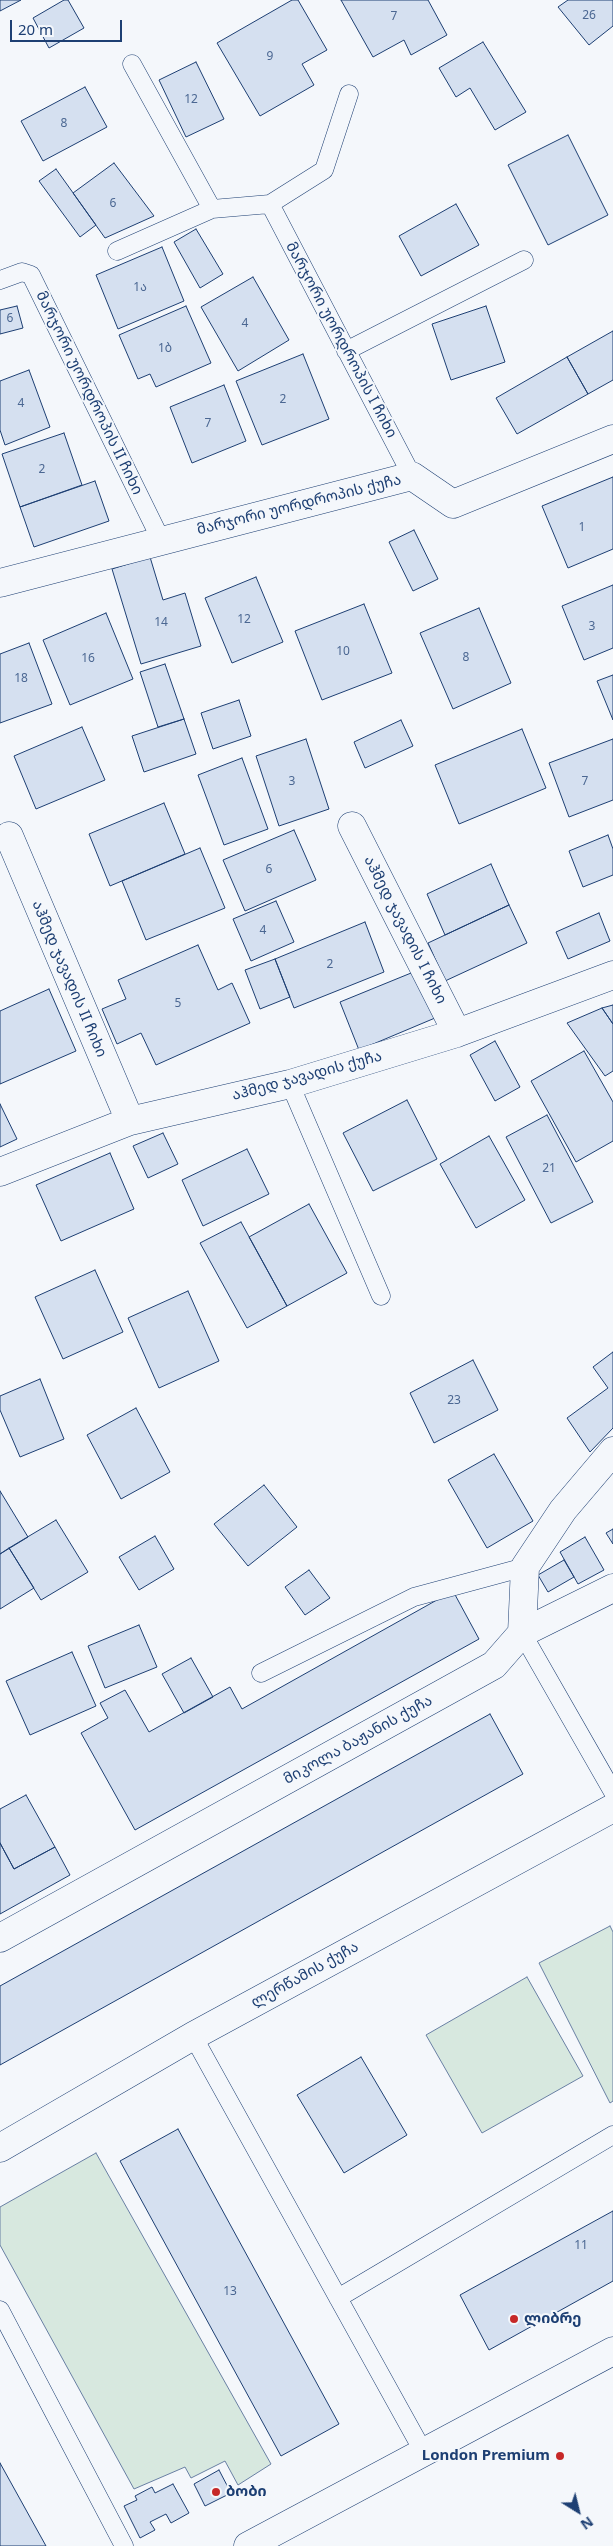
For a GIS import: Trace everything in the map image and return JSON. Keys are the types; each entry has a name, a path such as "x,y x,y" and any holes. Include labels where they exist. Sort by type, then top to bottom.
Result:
{"street":[{"name":"მარჯორი უორდროპის ქუჩა","path":"0,583 412,476 453,504 613,439"},
{"name":"აჰმედ ჯავადის I ჩიხი","path":"352,826 458,1033"},
{"name":"აჰმედ ჯავადის II ჩიხი","path":"9,836 130,1121"},
{"name":"აჰმედ ჯავადის ქუჩა","path":"0,1172 130,1121 290,1084 458,1033 613,975"},
{"path":"613,1451 563,1510 525,1567 522,1633 613,1588"},
{"name":"მიკოლა ბაჟანის ქუჩა","path":"0,1938 494,1666 522,1633"},
{"name":"ლერწამის ქუჩა","path":"0,2148 193,2036 613,1808"},
{"path":"248,2546 613,2350"}],"lane":[{"path":"132,64 212,209"},
{"path":"117,251 212,209 270,204 324,170 349,94"},
{"name":"მარჯორი უორდროპის I ჩიხი","path":"270,204 412,476"},
{"path":"346,351 524,260"},
{"name":"მარჯორი უორდროპის II ჩიხი","path":"0,280 22,272 30,275 161,540"},
{"path":"290,1084 381,1296"},
{"path":"261,1673 414,1597 525,1567"},
{"path":"522,1633 613,1792"},
{"path":"193,2036 424,2453"},
{"path":"338,2298 613,2135"},
{"path":"0,2310 124,2546"}],"shaded area":[{"path":"610,1926 613,1932 613,2101 610,2103 539,1963"},
{"path":"527,1977 583,2076 482,2133 426,2035"},
{"path":"96,2153 271,2464 238,2485 225,2461 191,2478 185,2467 134,2489 0,2245 0,2207"}],"building":[{"path":"0,0 21,0 0,11"},
{"path":"64,0 68,0 84,28 49,48 33,18"},
{"path":"292,0 298,0 327,50 302,64 314,85 260,116 217,43"},
{"path":"341,0 428,0 447,35 411,55 404,40 373,57"},
{"path":"568,0 613,0 613,26 589,45 558,7"},
{"path":"483,42 526,112 495,130 470,88 456,97 439,68"},
{"path":"196,62 224,119 186,137 159,80"},
{"path":"85,87 107,127 43,161 21,121"},
{"path":"568,135 608,215 548,245 508,165"},
{"path":"114,163 154,216 105,238 73,193"},
{"path":"56,169 96,225 80,237 39,181"},
{"path":"456,204 479,245 421,276 399,236"},
{"path":"196,229 223,274 200,288 174,242"},
{"path":"162,247 184,301 118,329 96,275"},
{"path":"253,277 289,340 238,371 201,307"},
{"path":"17,306 23,328 0,334 0,310"},
{"path":"186,306 211,363 156,387 150,374 138,379 119,335"},
{"path":"486,306 505,362 451,380 432,324"},
{"path":"613,331 613,380 588,394 567,357"},
{"path":"303,354 329,419 262,445 236,381"},
{"path":"567,357 588,394 517,434 496,398"},
{"path":"29,370 50,427 5,445 0,430 0,381"},
{"path":"224,385 246,441 192,463 170,407"},
{"path":"64,433 82,485 20,507 2,454"},
{"path":"613,477 613,549 568,568 542,506"},
{"path":"95,481 109,521 34,547 20,507"},
{"path":"414,530 438,579 413,591 389,542"},
{"path":"150,557 163,600 185,593 201,646 141,664 112,569"},
{"path":"256,577 283,642 232,663 205,598"},
{"path":"613,585 613,648 584,660 562,606"},
{"path":"364,604 392,673 322,700 295,631"},
{"path":"479,608 511,683 453,709 420,633"},
{"path":"106,613 133,679 70,705 43,640"},
{"path":"29,643 52,704 0,723 0,654"},
{"path":"165,664 184,719 158,727 140,672"},
{"path":"613,675 613,720 597,681"},
{"path":"239,700 251,736 213,749 201,713"},
{"path":"184,719 196,754 144,772 132,736"},
{"path":"401,720 413,746 365,768 354,742"},
{"path":"82,727 105,780 36,809 14,756"},
{"path":"522,729 546,788 459,824 435,765"},
{"path":"306,739 329,809 279,826 256,756"},
{"path":"613,739 613,800 569,817 549,763"},
{"path":"242,758 268,829 224,845 198,775"},
{"path":"164,803 185,854 110,886 89,834"},
{"path":"294,830 316,880 245,911 223,860"},
{"path":"608,835 613,849 613,875 583,887 569,851"},
{"path":"200,848 225,908 146,940 122,881"},
{"path":"491,864 509,905 445,935 427,894"},
{"path":"276,901 294,942 251,961 233,919"},
{"path":"509,905 527,943 445,981 428,943"},
{"path":"599,913 610,941 568,959 556,932"},
{"path":"365,922 384,972 294,1008 275,959"},
{"path":"198,945 218,990 232,983 250,1023 156,1065 141,1033 117,1044 102,1009 126,999 118,980"},
{"path":"275,959 290,997 260,1009 245,970"},
{"path":"416,971 435,1018 359,1050 340,1002"},
{"path":"49,989 76,1051 0,1084 0,1011"},
{"path":"613,1005 613,1024 602,1008"},
{"path":"602,1008 613,1024 613,1071 605,1076 567,1023"},
{"path":"495,1041 520,1087 495,1101 470,1055"},
{"path":"584,1051 613,1102 613,1141 576,1162 531,1081"},
{"path":"407,1100 437,1159 373,1191 343,1133"},
{"path":"0,1104 17,1139 0,1147"},
{"path":"547,1115 593,1202 551,1223 506,1137"},
{"path":"163,1133 178,1164 148,1178 133,1146"},
{"path":"489,1136 525,1200 476,1228 440,1164"},
{"path":"247,1149 269,1194 203,1226 182,1180"},
{"path":"110,1153 134,1209 61,1241 36,1185"},
{"path":"309,1204 347,1273 287,1306 249,1237"},
{"path":"241,1222 287,1306 247,1328 200,1243"},
{"path":"95,1270 123,1332 63,1359 35,1297"},
{"path":"188,1291 219,1361 159,1388 128,1318"},
{"path":"613,1352 613,1428 590,1452 567,1418 608,1388 593,1367"},
{"path":"473,1360 498,1410 434,1443 410,1393"},
{"path":"40,1379 64,1439 20,1457 0,1410 0,1396"},
{"path":"136,1408 170,1472 121,1499 87,1435"},
{"path":"494,1454 533,1521 487,1548 448,1480"},
{"path":"264,1485 297,1527 248,1566 214,1524"},
{"path":"0,1491 28,1537 0,1554"},
{"path":"56,1520 88,1572 41,1600 9,1548"},
{"path":"613,1529 613,1544 606,1533"},
{"path":"155,1536 174,1569 139,1590 119,1557"},
{"path":"585,1537 604,1570 578,1584 560,1552"},
{"path":"9,1548 34,1588 0,1609 0,1554"},
{"path":"564,1560 574,1577 548,1592 538,1575"},
{"path":"309,1570 330,1598 305,1615 285,1587"},
{"path":"453,1591 479,1639 135,1830 81,1733 108,1718 100,1703 125,1690 149,1732 230,1687 242,1709"},
{"path":"139,1625 157,1667 105,1688 88,1646"},
{"path":"72,1652 96,1706 30,1735 6,1681"},
{"path":"191,1658 213,1697 184,1713 162,1674"},
{"path":"490,1714 523,1774 0,2065 0,1986"},
{"path":"26,1795 55,1847 14,1869 0,1843 0,1809"},
{"path":"0,1843 14,1869 55,1847 70,1875 0,1914"},
{"path":"361,2057 407,2135 344,2173 297,2095"},
{"path":"178,2129 339,2424 281,2456 120,2161"},
{"path":"613,2211 613,2281 489,2350 460,2295"},
{"path":"0,2463 46,2546 0,2546"},
{"path":"219,2470 231,2493 205,2506 194,2484"},
{"path":"173,2484 189,2513 171,2523 166,2514 150,2522 155,2530 140,2538 124,2506 137,2500 135,2496 152,2487 155,2493"}],"place":[{"name":"ლიბრე","path":"514,2319"},
{"name":"London Premium","path":"560,2456"},
{"name":"ბობი","path":"216,2492"}]}
